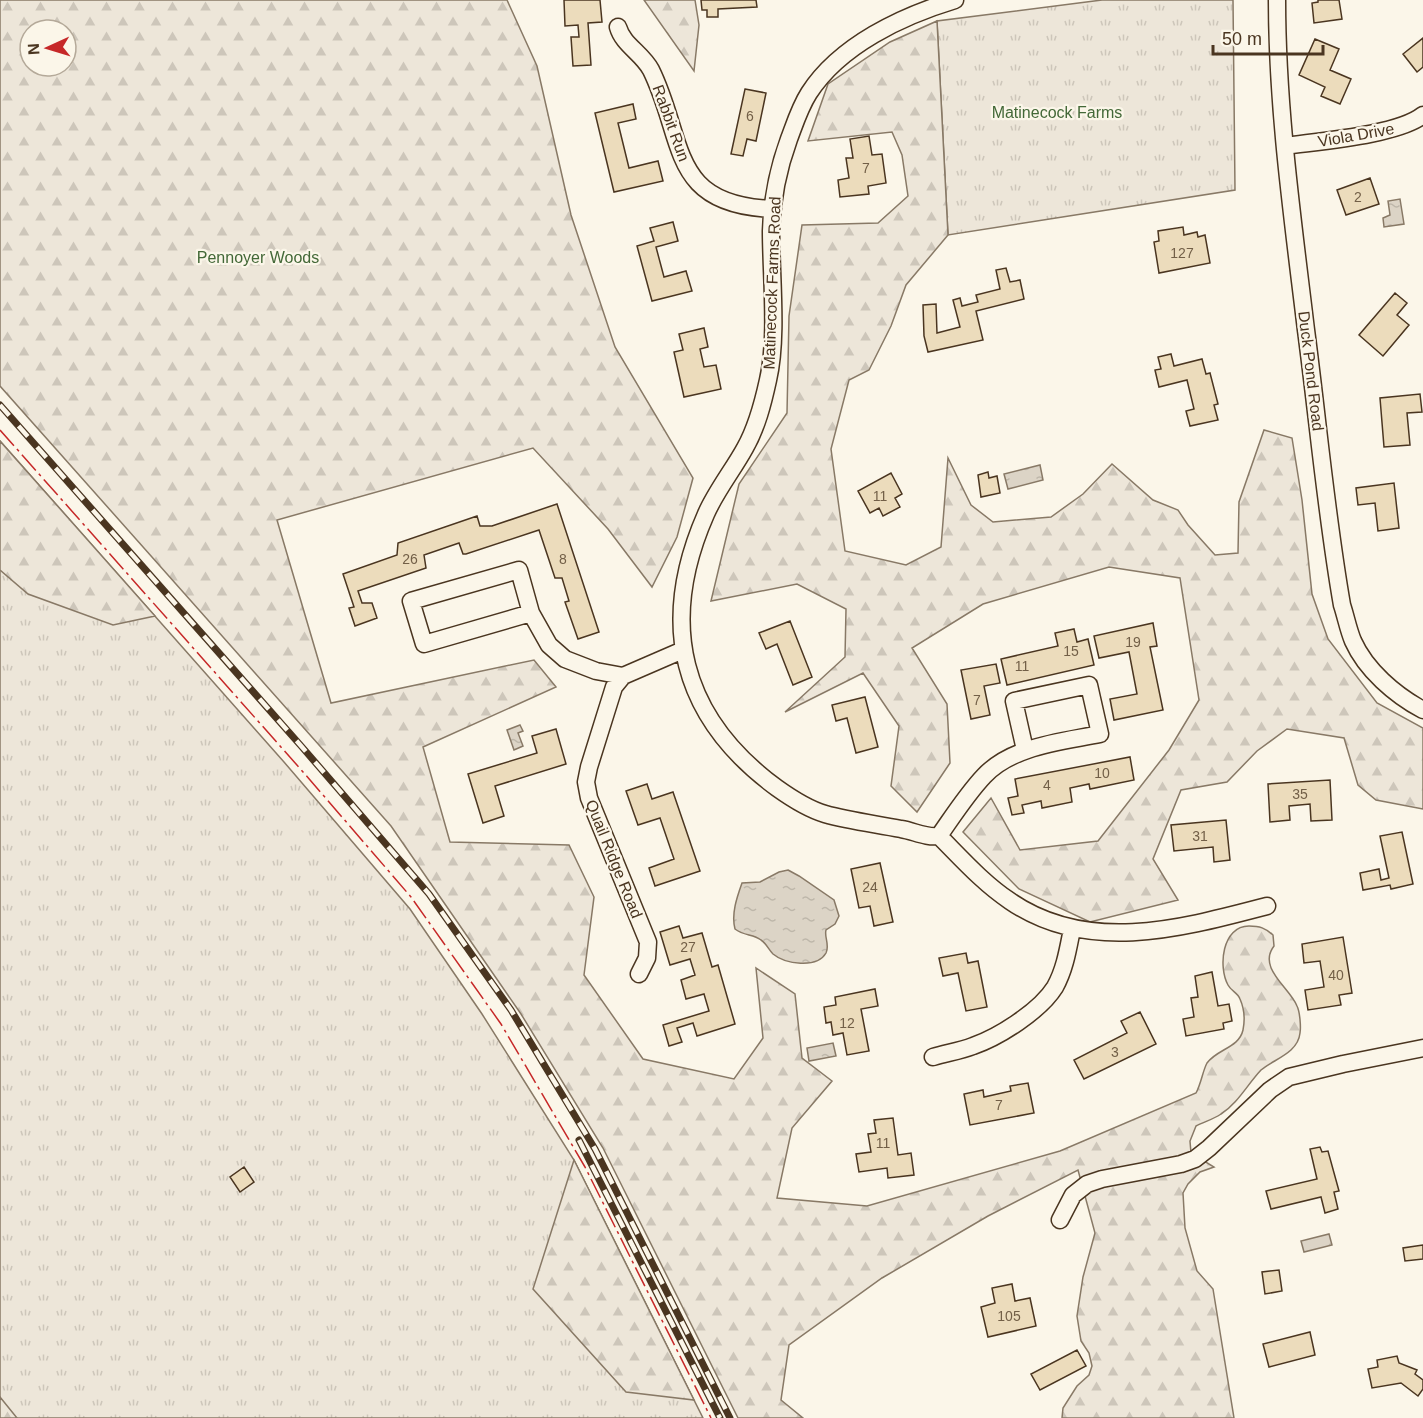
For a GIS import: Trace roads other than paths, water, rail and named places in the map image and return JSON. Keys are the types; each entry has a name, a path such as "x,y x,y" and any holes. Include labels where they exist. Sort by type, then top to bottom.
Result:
{"street":[{"name":"Matinecock Farms Road","path":"939,836 930,837 908,830 823,814 793,800 754,771 724,741 707,716 690,676 683,650 682,609 686,577 695,543 707,512 746,447 758,420 769,377 772,348 772,209 780,163 800,110 808,94 820,79 855,46 892,24 956,0"},
{"name":"Duck Pond Road","path":"1277,0 1277,51 1285,146 1342,605 1354,641 1364,659 1393,689 1423,710"},
{"name":"Rabbit Run","path":"618,27 625,42 641,56 649,67 675,143 697,182 711,194 728,203 749,208 772,209"},
{"name":"Viola Drive","path":"1285,146 1386,131 1414,123 1423,116"},
{"path":"531,613 424,644 411,601 519,570 531,613 549,645 565,659 596,671 623,676 683,650"},
{"name":"Quail Ridge Road","path":"623,676 614,687 586,782 589,798 648,942 647,958 639,974"},
{"path":"1024,750 1014,701 1089,685 1100,734 1024,750 984,775 939,836 1009,901 1034,916 1072,929 1113,934 1200,924 1267,906"},
{"path":"933,1057 974,1046 1005,1030 1033,1010 1054,988 1065,963 1072,929"},
{"path":"1060,1220 1073,1195 1087,1184 1195,1159 1270,1090 1289,1077 1423,1048"}],"water":[{"path":"1400,199 1404,224 1384,227 1383,218 1390,215 1388,201"},
{"path":"1040,465 1043,480 1008,489 1004,474"},
{"path":"520,725 523,731 518,733 523,746 514,750 507,730"},
{"path":"788,870 834,900 839,916 835,924 826,930 826,953 816,961 801,963 785,960 773,954 758,938 735,929 734,912 742,883 760,882"},
{"path":"833,1043 836,1056 809,1061 807,1048"},
{"path":"1329,1234 1332,1245 1304,1252 1301,1241"}],"railway":[{"path":"0,405 429,894 511,1010 595,1149 730,1418"},
{"path":"579,1140 720,1418"}],"park label":[{"name":"Matinecock Farms","path":"1057,112"},
{"name":"Pennoyer Woods","path":"258,257"}]}
